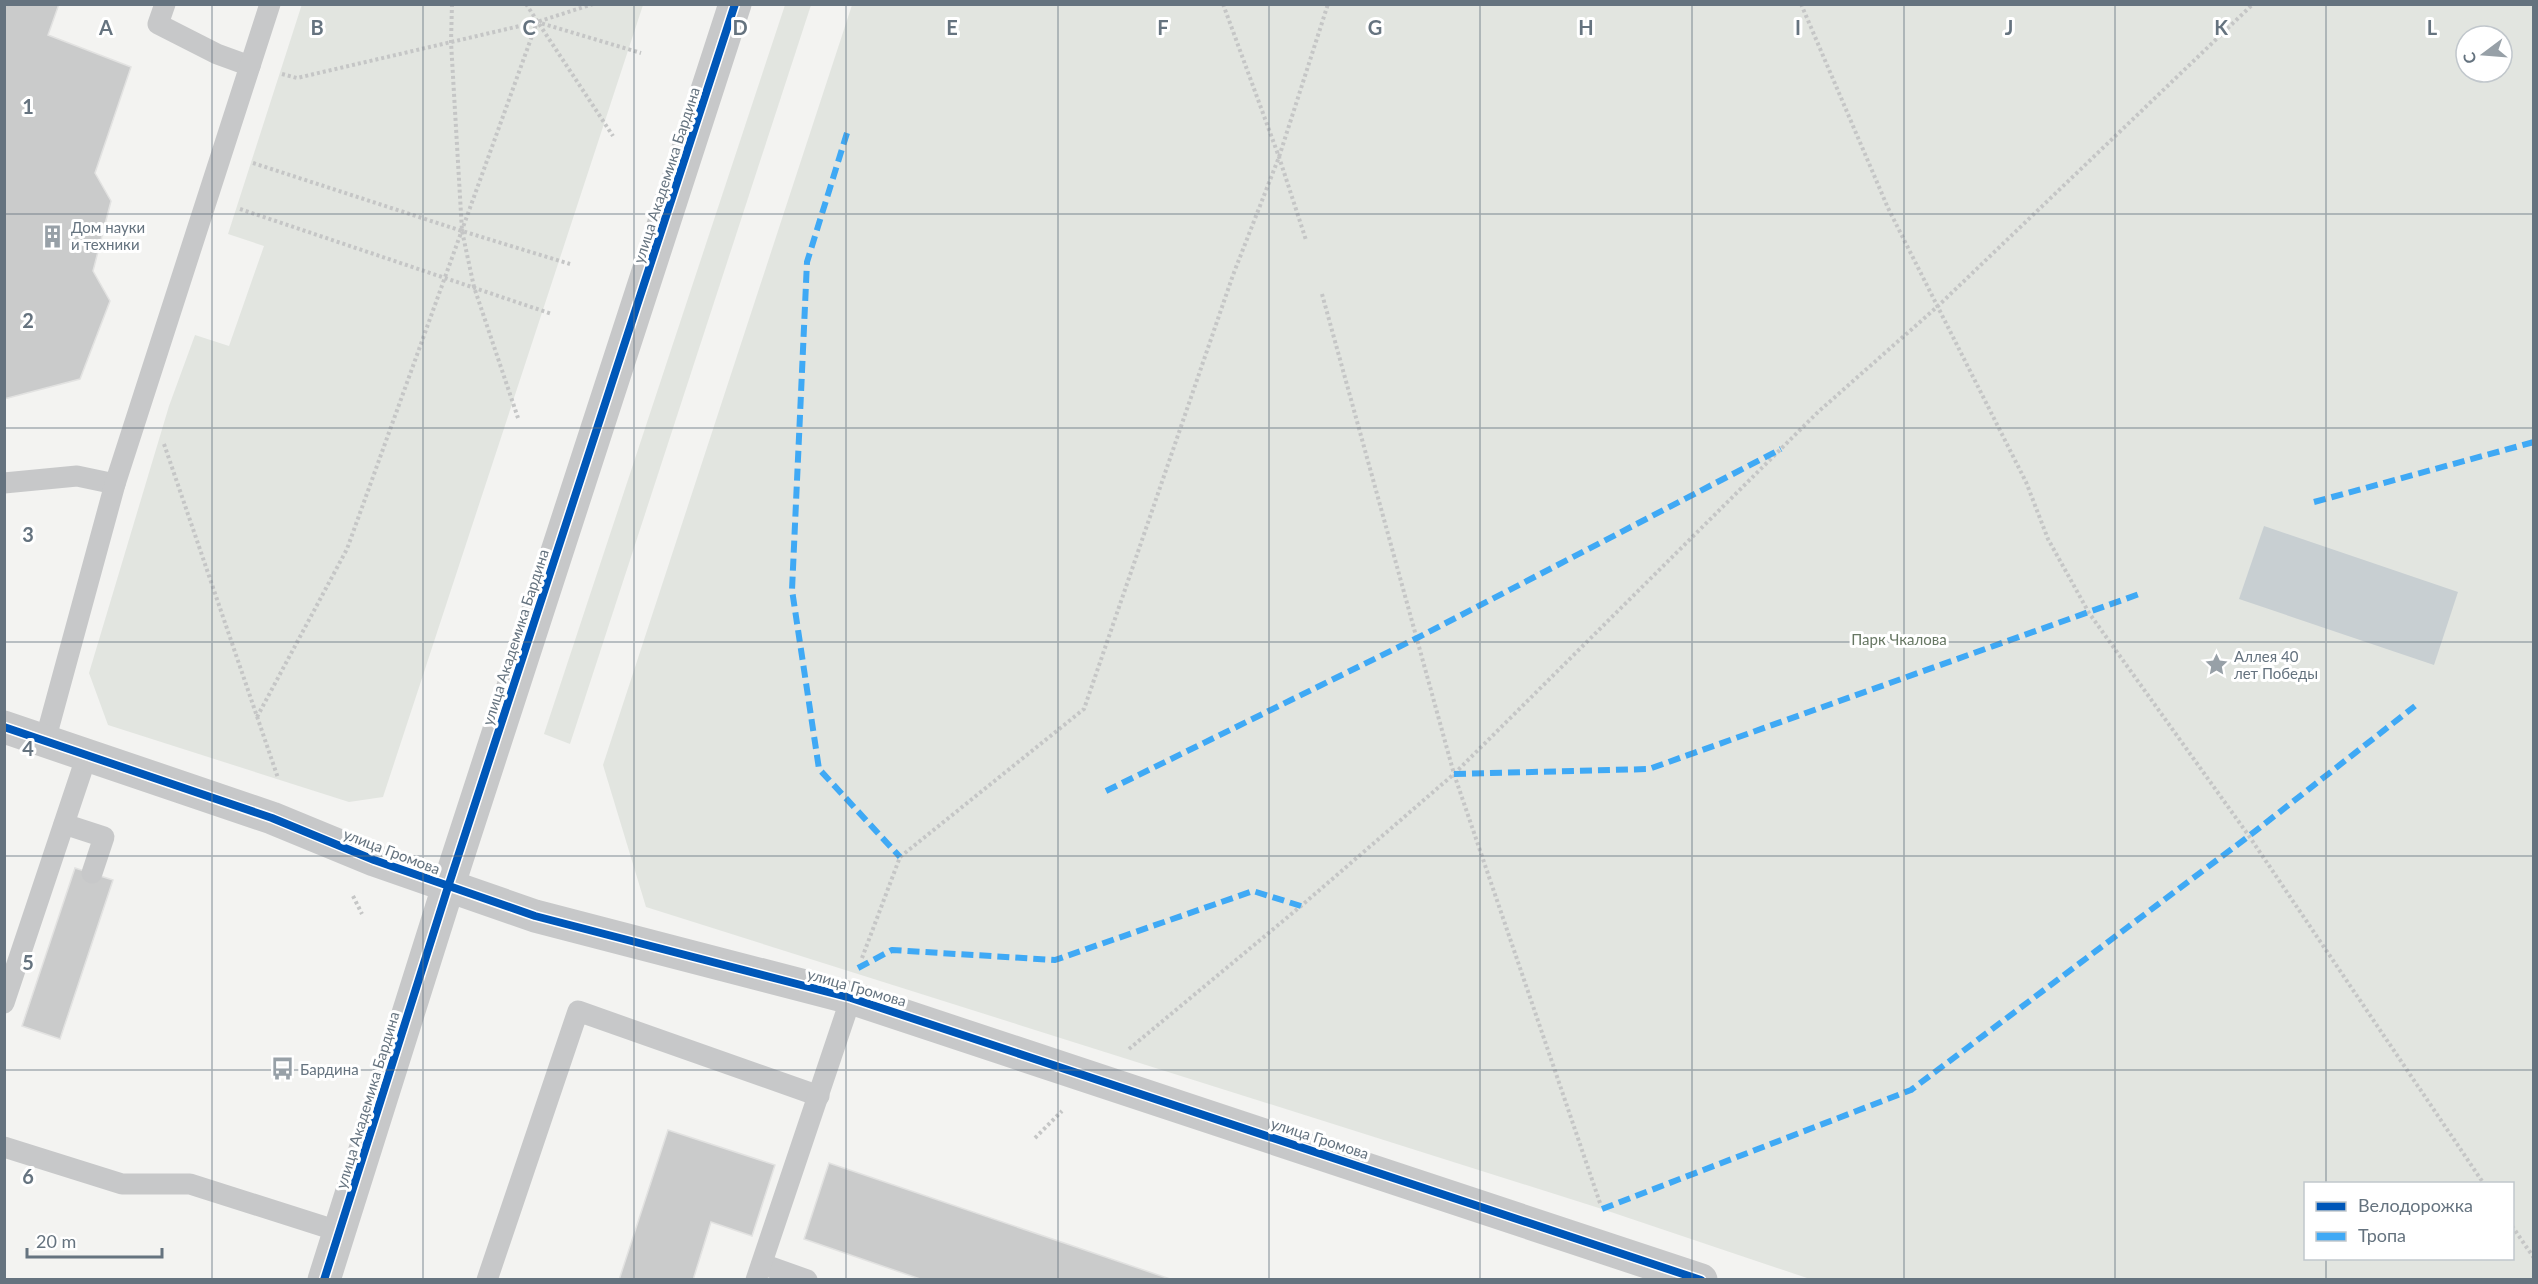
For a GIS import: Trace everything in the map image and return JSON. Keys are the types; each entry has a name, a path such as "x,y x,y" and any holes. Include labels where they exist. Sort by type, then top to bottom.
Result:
{"street":[{"name":"улица Академика Бардина","path":"324,1280 448,887 735,4"},
{"name":"улица Громова","path":"4,728 272,818 374,860 535,916 855,983 1095,1078 1701,1280"}],"lane":[{"path":"165,4 158,24 217,54 250,66"},
{"path":"45,741 115,484 270,4"},
{"path":"4,483 77,476 115,484"},
{"path":"4,1003 87,755"},
{"path":"64,824 104,837 92,873"},
{"path":"807,1280 762,1274 855,983"},
{"path":"487,1280 578,1011 819,1096"},
{"path":"4,1147 122,1184 190,1184 341,1232"}],"path":[{"path":"452,4 451,42 462,231 474,287 518,418"},
{"path":"526,4 613,136"},
{"path":"250,66 297,78 537,22 593,4"},
{"path":"1223,4 1279,157 1306,240"},
{"path":"855,983 900,857 1084,709 1233,275 1279,157 1328,4"},
{"path":"1801,4 1888,208 2026,482 2048,539 2089,613 2249,836 2483,1182"},
{"path":"1035,1138 1095,1078 1301,906 1454,774 1818,412 1938,306 2253,4"},
{"path":"537,22 641,52"},
{"path":"257,717 347,549 537,22"},
{"path":"222,152 570,264"},
{"path":"207,198 552,314"},
{"path":"1322,294 1454,774 1602,1209"},
{"path":"146,388 281,787"},
{"path":"2514,1229 2534,1258"}],"green space":[{"path":"302,4 643,5 383,797 349,802 108,725 89,673 169,406 195,335 229,346 264,246 228,234"},
{"path":"785,5 811,5 570,744 544,734"},
{"name":"Парк Чкалова","path":"852,5 2533,5 2533,1279 1810,1279 1602,1209 646,907 603,765"}],"shaded area":[{"path":"2264,526 2458,592 2434,665 2239,599"}],"building":[{"name":"Дом науки и техники","path":"4,4 59,4 48,35 131,67 95,173 111,201 93,271 110,301 80,379 4,399"},
{"path":"75,868 113,880 60,1039 22,1026"},
{"path":"668,1130 775,1165 752,1236 711,1222 693,1280 619,1280"},
{"path":"829,1163 1173,1280 923,1280 804,1239"}],"marked path":[{"path":"847,133 807,262 792,590 819,769 900,857"},
{"path":"2314,502 2534,442"},
{"path":"1106,791 1417,638 1781,449"},
{"path":"1454,774 1649,769 2142,593"},
{"path":"1602,1209 1911,1090 2249,836 2415,706"},
{"path":"858,968 892,950 1055,960 1253,891 1301,906"}],"cycle path":[{"path":"324,1280 448,887 735,4"},
{"path":"4,727 272,818 374,860 535,916 851,998 1701,1280"}],"place":[{"name":"Дом науки и техники","path":"53,236"},
{"name":"Аллея 40 лет Победы","path":"2216,665"},
{"name":"Бардина","path":"282,1069"}]}
